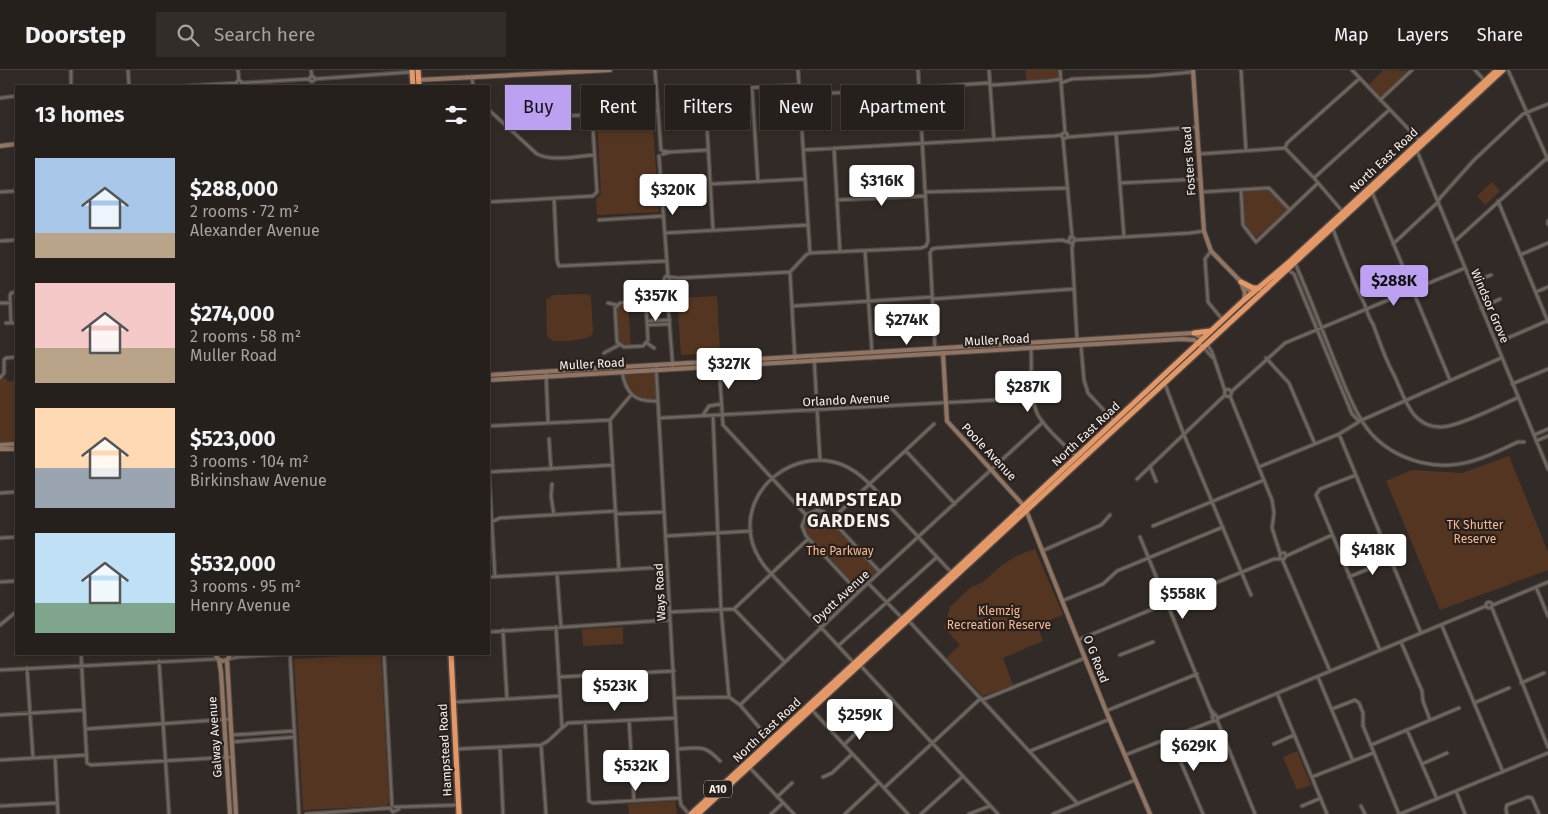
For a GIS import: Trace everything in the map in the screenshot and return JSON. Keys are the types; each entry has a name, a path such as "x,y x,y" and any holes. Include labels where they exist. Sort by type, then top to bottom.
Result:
{"highway":[{"name":"North East Road","path":"1203,343 1213,330 1243,301 1330,226 1486,82 1496,70"},
{"name":"North East Road","path":"1486,82 1503,70"},
{"path":"415,71 416,83"},
{"name":"North East Road","path":"1025,508 1118,426 1203,343 1256,298 1330,226"},
{"path":"1288,263 1294,262"},
{"path":"1241,282 1252,288 1259,288"},
{"path":"1252,293 1256,298"},
{"path":"1194,333 1213,330"},
{"name":"North East Road","path":"698,814 772,742 1025,508 1076,456 1114,421 1163,381"},
{"path":"1114,421 1118,426"},
{"path":"1076,456 1080,461"},
{"name":"Hampstead Road","path":"450,655 459,814"},
{"name":"North East Road","path":"690,814 748,765"}],"main road":[{"path":"416,83 472,77 610,70"},
{"name":"Fosters Road","path":"1193,71 1205,232 1211,250 1252,293"},
{"path":"0,146 15,144"},
{"path":"1241,282 1245,293 1243,301"},
{"path":"1194,333 1203,343"},
{"name":"Muller Road","path":"490,380 546,374 795,359 1079,345 1151,339 1194,333"},
{"name":"Muller Road","path":"1151,339 1192,339 1203,343"},
{"name":"Muller Road","path":"872,355 935,349 943,351"},
{"name":"Poole Avenue","path":"943,351 946,415 950,425 1025,508"},
{"name":"Muller Road","path":"490,376 622,372 656,368"},
{"path":"0,445 15,444"},
{"path":"0,450 15,448"},
{"name":"O G Road","path":"1025,508 1106,711 1150,814"},
{"path":"215,656 223,661 228,659 230,655"},
{"name":"Galway Avenue","path":"215,656 221,672 230,814"},
{"name":"Galway Avenue","path":"228,659 237,813"},
{"path":"230,814 237,813"}],"street":[{"path":"71,70 72,85"},
{"path":"128,70 129,85"},
{"path":"238,70 239,84"},
{"path":"312,70 312,85"},
{"path":"655,70 672,367"},
{"path":"714,230 705,93 708,90 799,84 798,70"},
{"path":"918,70 919,85"},
{"path":"989,70 994,140"},
{"path":"1060,70 1074,289 1084,380 1088,393 1114,421"},
{"path":"1241,70 1246,151"},
{"path":"1352,70 1421,142"},
{"path":"1380,100 1412,70"},
{"path":"1475,70 1486,82"},
{"path":"1454,242 1498,201 1548,159 1508,70"},
{"path":"212,85 415,71"},
{"path":"1061,83 1072,80 1149,76 1193,71"},
{"path":"472,77 473,85"},
{"path":"1284,148 1287,143 1360,78"},
{"path":"964,85 1061,79"},
{"path":"752,88 758,182"},
{"path":"0,98 15,96"},
{"path":"1393,244 1438,203 1444,193 1474,160 1527,112 1548,104"},
{"path":"1314,178 1389,110"},
{"path":"490,111 537,154 543,157 594,155"},
{"path":"513,131 527,118 581,115"},
{"path":"803,150 1076,136 1197,127"},
{"path":"490,202 593,196 597,192 593,130"},
{"path":"802,130 810,253"},
{"path":"668,279 790,272 810,253 921,248 926,246 928,241 921,130"},
{"path":"1116,133 1124,237"},
{"path":"834,148 840,252"},
{"path":"1199,154 1284,148 1314,178 1344,213"},
{"name":"Windsor Grove","path":"1414,148 1548,469"},
{"path":"661,152 708,150"},
{"path":"711,184 805,179"},
{"path":"1121,184 1201,179"},
{"path":"1241,190 1243,225 1256,242 1318,183"},
{"path":"837,200 1068,188"},
{"path":"1202,192 1269,188 1290,210"},
{"path":"1370,189 1450,380"},
{"path":"0,192 15,191"},
{"path":"554,198 557,260 559,266 666,261"},
{"path":"1496,343 1548,322 1498,201"},
{"path":"599,220 664,216"},
{"path":"665,233 808,225"},
{"path":"1330,226 1404,401 1415,416 1424,423 1442,427 1454,425 1517,398"},
{"path":"935,349 930,253 932,249 1205,232"},
{"path":"0,241 15,240"},
{"path":"1520,255 1548,243"},
{"path":"1211,250 1205,259 1208,302 1223,320"},
{"path":"866,251 872,355"},
{"path":"1294,262 1362,422"},
{"path":"1137,479 1281,345 1465,268"},
{"path":"1286,270 1294,274 1352,414 1380,441 1397,454 1416,462 1451,465 1472,461 1518,442 1524,442"},
{"path":"790,272 795,359"},
{"path":"1471,283 1490,275"},
{"path":"1535,292 1548,286"},
{"path":"793,306 1074,289"},
{"path":"11,323 11,293 15,292"},
{"path":"646,293 644,303 646,305 647,343"},
{"path":"1304,300 1310,298"},
{"path":"1481,308 1500,299"},
{"path":"0,303 10,303"},
{"path":"608,303 617,305 620,303 644,303"},
{"path":"617,305 615,308 617,342 619,345"},
{"path":"647,323 670,322"},
{"path":"6,323 15,323"},
{"path":"604,353 619,345 624,347 643,346 647,343"},
{"path":"647,343 654,348"},
{"path":"1203,343 1214,359 1259,467 1274,509 1272,528 1279,549 1330,671"},
{"path":"1203,343 1214,359"},
{"path":"1031,346 1035,409 1043,422 1076,456"},
{"path":"0,378 4,373 4,360 15,357"},
{"path":"814,358 820,460"},
{"path":"1266,358 1289,383 1315,444"},
{"path":"1259,467 1339,434 1404,401 1502,358"},
{"path":"719,364 723,425 806,514"},
{"name":"Ways Road","path":"656,368 680,798 681,805 690,814"},
{"path":"1512,384 1548,369"},
{"path":"622,372 626,387 632,395 639,400 657,401"},
{"path":"546,374 548,422"},
{"path":"1336,378 1341,376"},
{"path":"1163,381 1251,594"},
{"path":"619,570 610,420 632,395"},
{"name":"Orlando Avenue","path":"660,418 1033,398"},
{"path":"703,416 709,406 721,404"},
{"path":"713,416 721,609 729,697"},
{"path":"490,426 610,420"},
{"name":"Dyott Avenue","path":"740,705 868,583 1043,422"},
{"path":"832,520 934,424"},
{"path":"1534,435 1548,429"},
{"path":"1339,434 1421,633"},
{"path":"1536,441 1548,436"},
{"path":"549,439 551,469"},
{"path":"906,451 955,504"},
{"path":"954,575 869,484 842,465 820,460 796,463 783,469 772,478 763,488 755,503 751,520 753,545 766,568 998,814"},
{"path":"490,472 613,465"},
{"path":"1150,466 1156,481"},
{"path":"1356,475 1320,489 1316,493 1380,650"},
{"path":"1153,526 1264,480"},
{"path":"552,484 551,496 554,515"},
{"path":"0,493 15,492"},
{"path":"858,593 808,539 802,529 806,514 814,511 824,512 880,572"},
{"path":"495,577 490,523 500,518 664,512"},
{"path":"1042,551 1101,524 1110,515"},
{"path":"1062,601 1103,584 1117,571 1222,527"},
{"path":"666,536 751,531"},
{"path":"1078,640 1332,535"},
{"path":"0,538 15,537"},
{"path":"1140,537 1254,814"},
{"path":"671,612 734,609 808,539"},
{"path":"838,646 937,557"},
{"path":"1349,577 1390,560"},
{"path":"490,577 668,567"},
{"path":"557,574 561,627"},
{"path":"0,582 15,581"},
{"path":"1126,755 1548,582"},
{"path":"868,583 982,699 1078,804"},
{"path":"1536,586 1548,616"},
{"path":"1490,606 1548,747"},
{"path":"734,609 785,663"},
{"path":"0,625 15,613"},
{"path":"490,632 670,620"},
{"path":"1442,625 1503,772"},
{"path":"556,627 562,728"},
{"path":"503,630 507,700"},
{"path":"1120,655 1153,642"},
{"path":"1401,642 1422,691 1423,701 1431,720"},
{"path":"81,655 86,756 87,763 91,766 233,757"},
{"path":"228,659 236,655"},
{"path":"289,655 299,814"},
{"path":"384,655 393,810"},
{"path":"0,670 206,659 215,656"},
{"path":"206,659 215,656"},
{"path":"884,788 982,699 1085,658"},
{"path":"159,661 169,814"},
{"path":"27,668 33,758"},
{"path":"559,677 674,671"},
{"path":"1521,683 1544,673"},
{"path":"1106,711 1197,674"},
{"path":"1318,676 1353,761"},
{"path":"1474,703 1509,688"},
{"path":"1277,693 1327,814"},
{"path":"453,702 560,696"},
{"path":"675,698 729,697 740,705 772,742"},
{"path":"1332,709 1354,700 1359,703 1363,713 1363,726 1399,814 1408,812 1548,753"},
{"path":"810,708 908,814"},
{"path":"1371,744 1459,708"},
{"path":"0,715 84,710"},
{"path":"455,749 541,745 568,723 676,718"},
{"path":"85,729 231,719"},
{"path":"1030,751 1110,719"},
{"path":"630,720 634,801"},
{"path":"585,722 589,801 593,803 680,798"},
{"path":"844,745 864,725"},
{"path":"1407,730 1437,799"},
{"path":"232,736 294,731"},
{"path":"1274,744 1294,735"},
{"path":"232,742 295,737"},
{"path":"1170,737 1202,814"},
{"path":"541,745 546,814"},
{"path":"500,747 503,814"},
{"path":"678,749 702,748 710,750 720,761"},
{"path":"1312,778 1374,753"},
{"path":"823,777 832,773 852,754"},
{"path":"1422,764 1448,754"},
{"path":"0,760 86,756"},
{"path":"55,757 58,814"},
{"path":"748,765 794,814"},
{"path":"921,814 963,776"},
{"path":"1053,814 1135,780"},
{"path":"777,796 792,783"},
{"path":"845,814 878,783"},
{"path":"1456,791 1465,814"},
{"path":"1507,814 1507,805 1528,796 1532,798 1539,814"},
{"path":"1302,806 1320,798"},
{"path":"0,806 57,803"},
{"path":"771,814 783,803"},
{"path":"306,814 458,805"},
{"path":"969,814 990,806"},
{"path":"1361,806 1364,814"}],"green space":[{"path":"1026,70 1060,70 1061,79 1026,82"},
{"path":"1383,70 1408,71 1382,95 1379,95 1369,85"},
{"path":"598,130 653,130 659,212 597,215 596,199 601,194"},
{"path":"1492,182 1500,191 1485,205 1477,196"},
{"path":"1269,190 1288,209 1256,238 1244,224 1242,192"},
{"path":"553,295 590,295 591,298 593,332 591,336 584,339 552,340 547,336 546,300"},
{"path":"717,296 720,353 681,355 677,298"},
{"path":"628,303 631,347 624,347 617,342 615,308 617,305"},
{"path":"656,370 657,401 643,400 633,395 627,386 622,372"},
{"path":"4,378 7,379 7,382 15,381 15,442 0,443 0,381"},
{"name":"TK Shutter Reserve","path":"1509,456 1548,552 1548,570 1440,610 1386,481 1412,470 1462,473"},
{"name":"The Parkway","path":"816,511 827,514 880,572 858,592 805,535 802,527 806,515"},
{"name":"Klemzig Recreation Reserve","path":"1035,549 1063,615 1037,625 1043,641 1003,658 1013,685 983,696 946,658 960,645 944,628 950,607 970,588 983,582 1001,566 1016,556"},
{"path":"623,627 623,644 583,646 582,629"},
{"path":"381,655 389,801 387,806 303,810 294,659"},
{"path":"1297,751 1311,785 1297,790 1283,757"},
{"path":"675,801 677,814 629,814 628,804"}],"district":[{"name":"HAMPSTEAD GARDENS","path":"849,510"}]}
